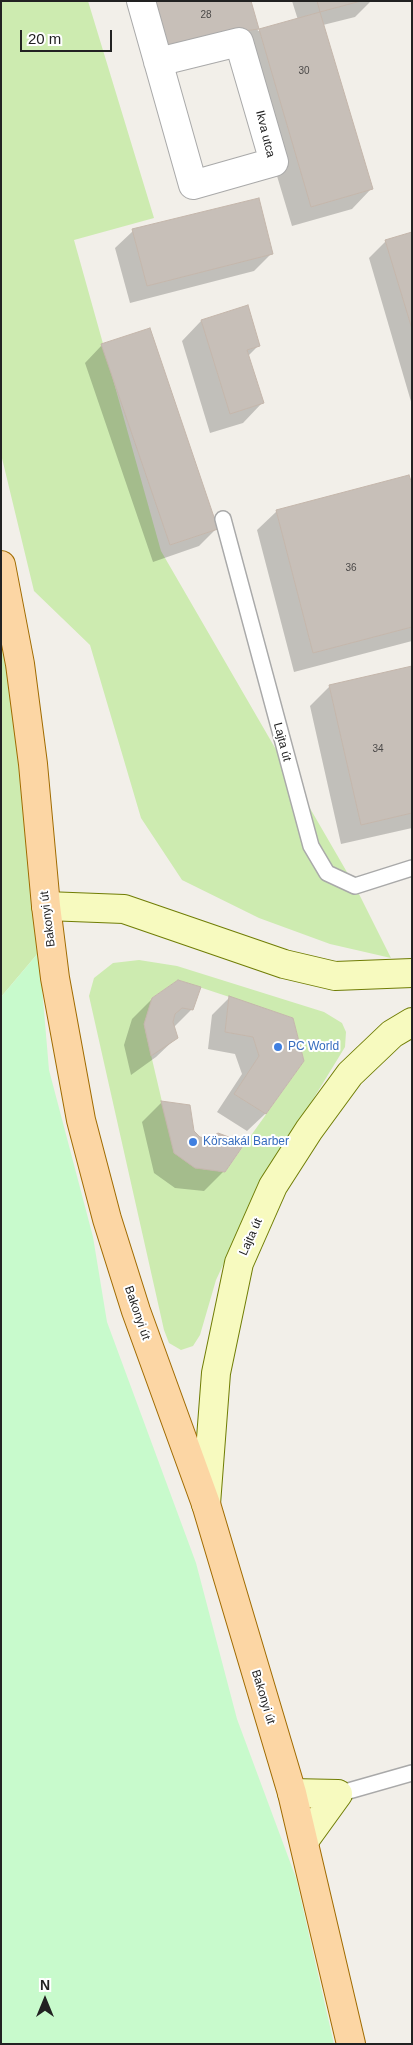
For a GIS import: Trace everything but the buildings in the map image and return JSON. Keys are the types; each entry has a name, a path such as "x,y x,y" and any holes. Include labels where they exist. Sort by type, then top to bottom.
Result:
{"main road":[{"name":"Bakonyi út","path":"1,565 9,650 33,764 46,906 55,978 80,1120 107,1219 136,1311 206,1504 292,1793 351,2044"}],"street":[{"name":"Ikva utca","path":"141,1 158,62 193,185 274,162 239,42 158,62"},
{"path":"46,906 124,909 284,964 335,976 412,973"},
{"name":"Lajta út","path":"206,1504 216,1374 239,1264 273,1186 309,1130 350,1074 392,1034 412,1022"},
{"path":"292,1793 338,1794"},
{"path":"304,1841 338,1794"}],"lane":[{"name":"Lajta út","path":"223,519 311,846 327,873 355,886 412,868"},
{"path":"338,1794 412,1773"}],"green space":[{"path":"1,1 88,1 154,218 74,240 161,551 355,886 391,958 330,944 259,918 182,880 141,818 90,645 34,591 1,454"},
{"path":"1,626 28,789 39,952 1,997"},
{"path":"39,952 49,1070 93,1237 107,1322 196,1563 237,1719 296,1878 334,2044 1,2044 1,997"},
{"path":"139,960 177,966 324,1012 342,1023 346,1032 345,1047 260,1186 216,1280 200,1335 193,1346 181,1350 169,1343 164,1330 89,996 94,978 113,963","holes":["178,980 293,1018 304,1061 225,1172 195,1168 174,1153 144,1025 152,998"]}],"place":[{"name":"PC World","path":"278,1047"},
{"name":"Körsakál Barber","path":"193,1142"}]}
